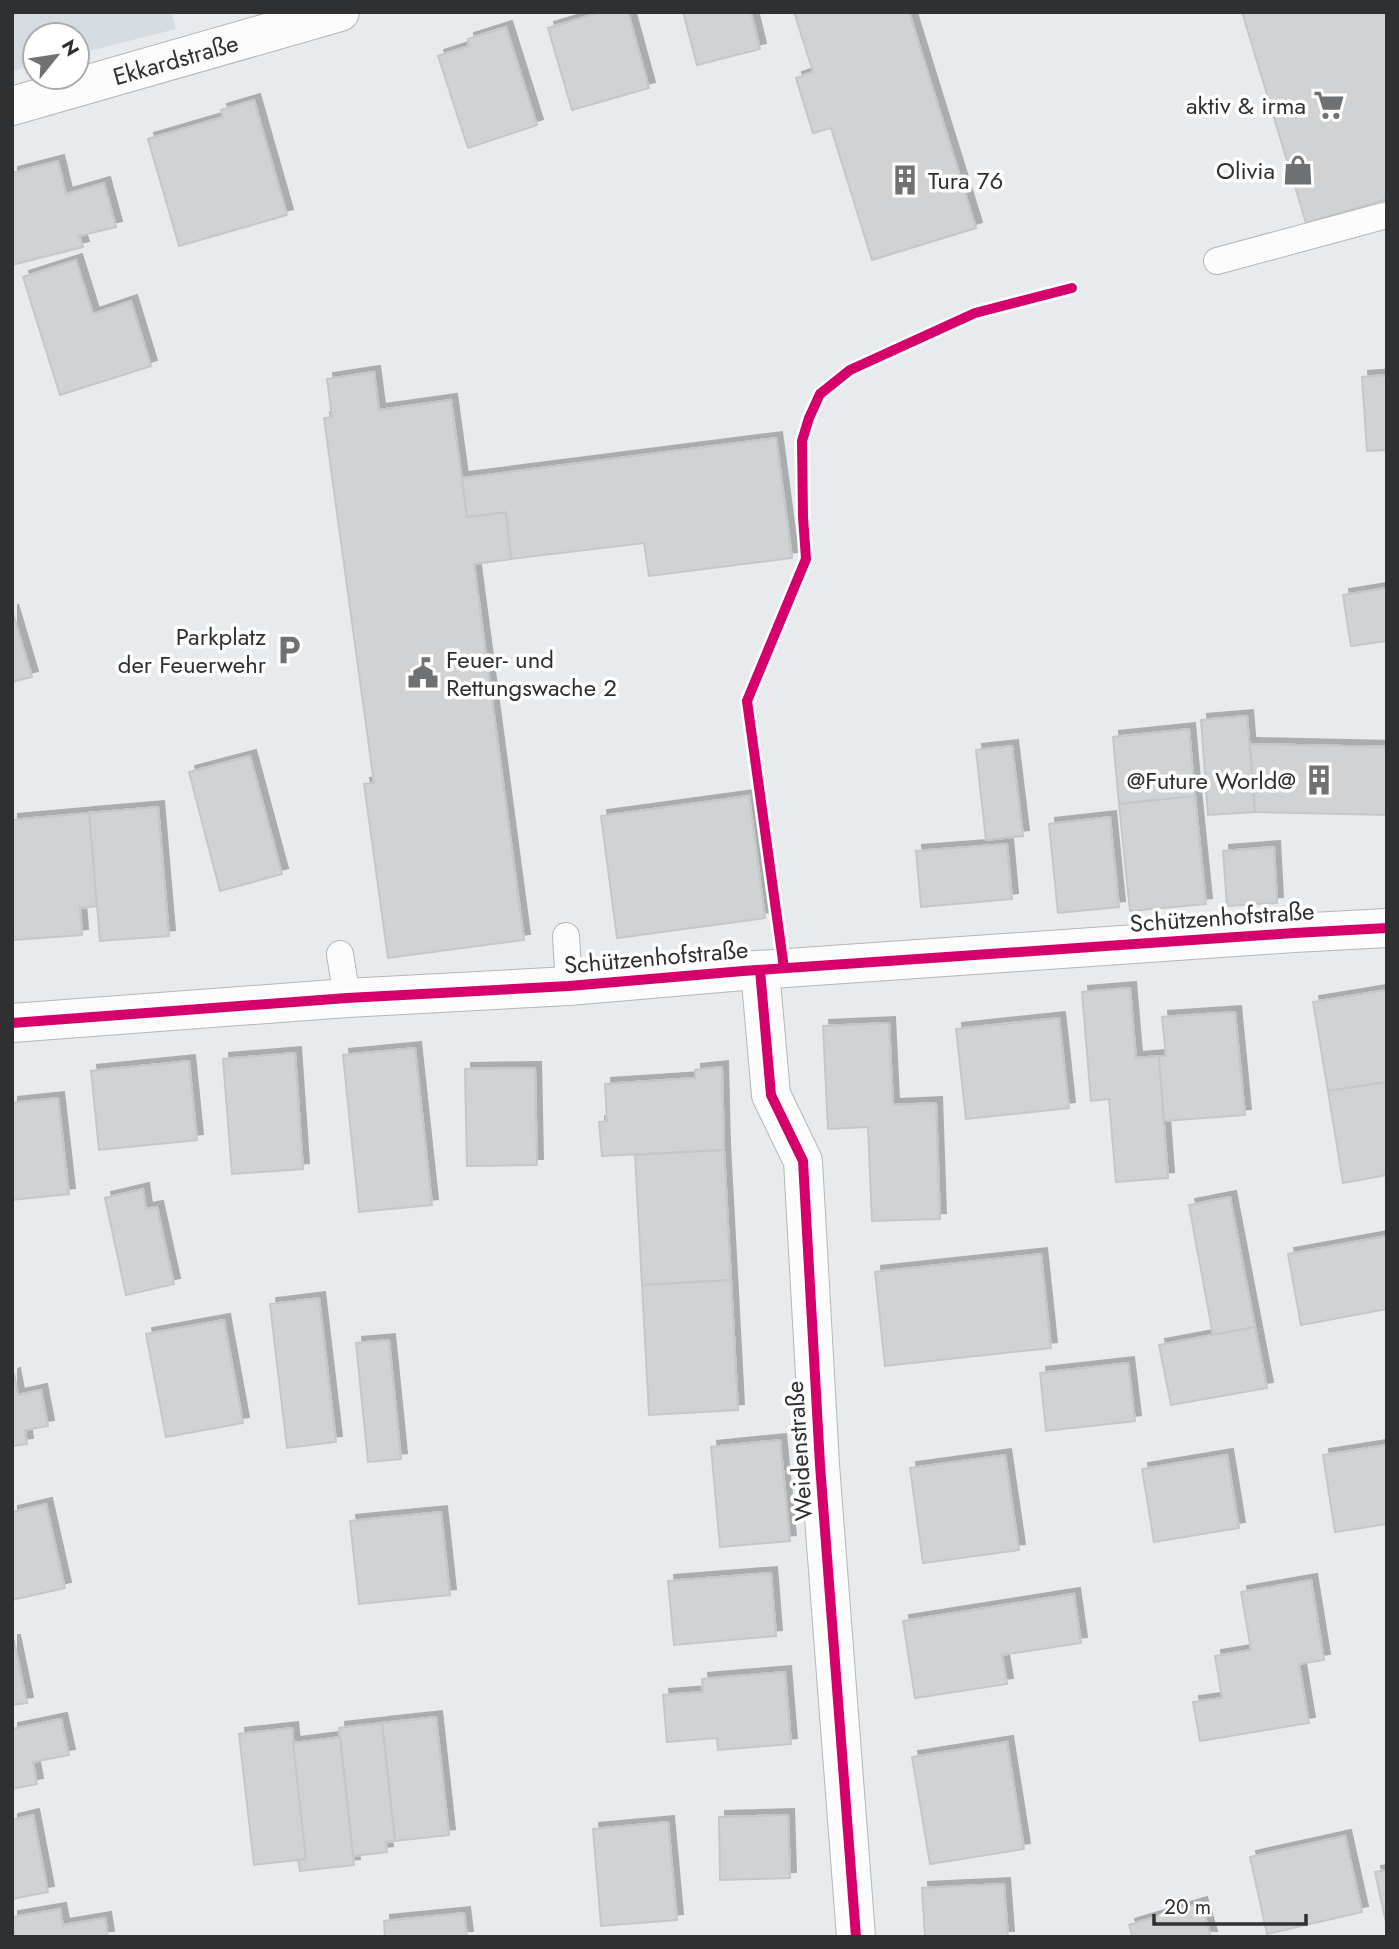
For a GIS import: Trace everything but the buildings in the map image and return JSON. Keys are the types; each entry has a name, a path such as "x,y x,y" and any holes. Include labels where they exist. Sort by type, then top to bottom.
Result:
{"street":[{"name":"Ekkardstraße","path":"12,106 340,12"},
{"name":"Schützenhofstraße","path":"12,1023 1387,928"},
{"name":"Weidenstraße","path":"760,970 771,1095 803,1161 820,1465 856,1937"}],"lane":[{"path":"1217,261 1387,215"},
{"path":"566,936 569,986"},
{"path":"340,954 347,999"}],"shaded area":[{"path":"12,12 171,12 176,29 91,50 91,21 21,21 21,69 12,71"}],"cycle path":[{"path":"784,968 747,701 806,559 802,441 809,418 820,394 850,370 975,313 1072,288"},
{"path":"12,1023 1387,928"},
{"path":"760,970 771,1095 803,1161 820,1465 856,1937"}],"place":[{"name":"aktiv & irma","path":"1329,105"},
{"name":"Olivia","path":"1298,170"},
{"name":"Tura 76","path":"905,180"},
{"name":"Parkplatz der Feuerwehr","path":"289,650"},
{"name":"Feuer- und Rettungswache 2","path":"423,673"},
{"name":"@Future World@","path":"1319,780"}]}
